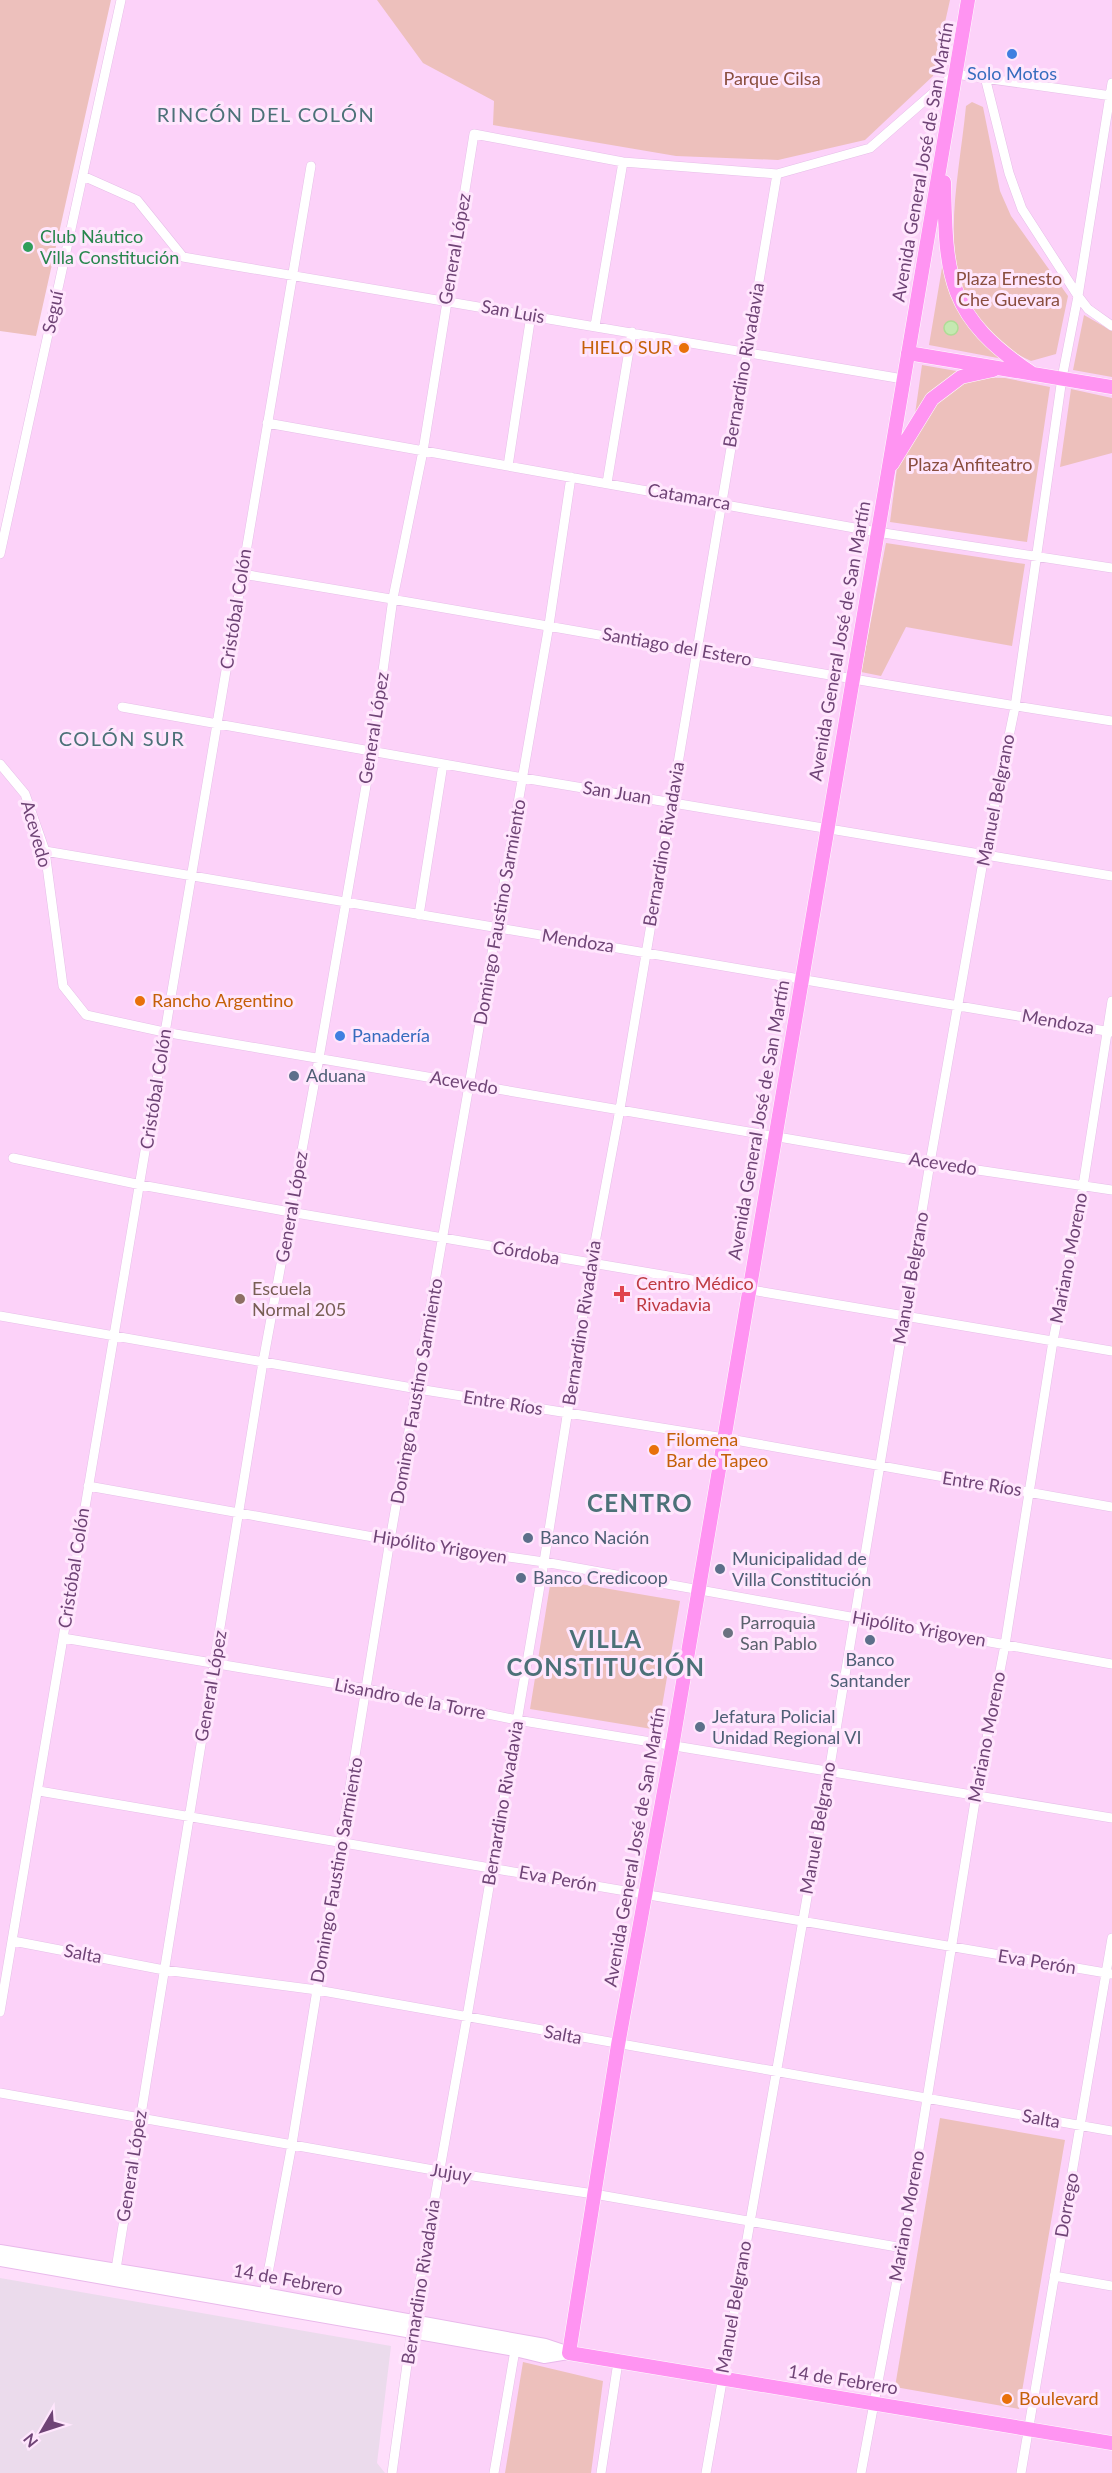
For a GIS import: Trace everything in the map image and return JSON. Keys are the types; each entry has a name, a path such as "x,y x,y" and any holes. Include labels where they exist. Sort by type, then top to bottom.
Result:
{"main road":[{"name":"Avenida General José de San Martín","path":"569,2353 618,2045 672,1747 851,679 969,0"},
{"path":"943,153 946,254 961,306 978,331 1001,352 1033,374"},
{"path":"908,353 1112,387"},
{"path":"886,474 932,399 961,377 1000,368"},
{"name":"14 de Febrero","path":"0,2251 114,2275"},
{"name":"14 de Febrero","path":"0,2260 114,2275 412,2326 545,2345 569,2353 1112,2443"},
{"name":"14 de Febrero","path":"412,2326 544,2357 569,2353"}],"street":[{"name":"Seguí","path":"0,554 121,0"},
{"path":"595,326 622,162 777,174 870,148 955,74 1111,96"},
{"path":"985,77 1009,173 1022,209 1078,296 1088,309 1112,326"},
{"name":"Manuel Belgrano","path":"706,2473 801,1920 829,1772 930,1163 984,856 1015,706 1062,378 1078,296 1112,83"},
{"name":"General López","path":"114,2275 263,1362 372,752 393,598 423,451 474,134 622,162"},
{"name":"Cristóbal Colón","path":"0,2012 311,166"},
{"name":"Bernardino Rivadavia","path":"392,2473 412,2326 467,2017 544,1562 591,1264 673,801 696,651 777,174"},
{"name":"San Luis","path":"83,176 137,200 183,257 903,379"},
{"path":"508,466 531,315"},
{"path":"607,483 632,332"},
{"name":"Catamarca","path":"267,423 877,532 1112,568"},
{"name":"Domingo Faustino Sarmiento","path":"263,2299 292,2144 390,1540 498,928 549,625 571,477"},
{"name":"Santiago del Estero","path":"242,574 393,598 851,679 1112,721"},
{"name":"San Juan","path":"123,707 523,778 673,801 984,856 1112,876"},
{"name":"Acevedo","path":"0,764 25,794 45,851 63,986 86,1015 164,1032 930,1163 1112,1190"},
{"path":"419,915 443,764"},
{"name":"Mendoza","path":"45,851 802,977 1110,1031"},
{"name":"Mariano Moreno","path":"861,2473 903,2248 976,1794 1005,1645 1053,1341 1110,1031 1112,1001"},
{"name":"Córdoba","path":"13,1158 141,1185 291,1212 1112,1351"},
{"name":"Entre Ríos","path":"0,1316 418,1389 724,1438 1112,1507"},
{"name":"Hipólito Yrigoyen","path":"88,1486 390,1540 544,1562 1112,1664"},
{"name":"Lisandro de la Torre","path":"63,1638 367,1689 517,1720 672,1747 976,1794 1112,1818"},
{"name":"Eva Perón","path":"39,1791 801,1920 951,1948 1109,1973"},
{"name":"Dorrego","path":"1021,2473 1109,1973 1112,1938"},
{"name":"Salta","path":"13,1941 164,1970 317,1990 1112,2131"},
{"name":"Jujuy","path":"0,2093 439,2171 594,2194 749,2223 903,2248"},
{"path":"1054,2276 1112,2286"},
{"path":"494,2473 515,2349"},
{"path":"601,2473 618,2361"}],"shaded area":[{"path":"121,0 1112,0 1112,2473 392,2473 413,2321 0,2251 0,554"},
{"path":"951,321 956,323 958,328 956,333 951,335 946,333 944,328 946,323"},
{"path":"0,2278 391,2346 377,2463 385,2473 0,2473"}],"green space":[{"name":"Club Náutico Villa Constitución","path":"0,0 111,0 36,336 0,331"},
{"name":"Parque Cilsa","path":"377,0 950,0 933,76 865,140 778,160 676,156 493,125 494,101 423,63"},
{"name":"Plaza Ernesto Che Guevara","path":"972,102 983,107 1000,191 1011,216 1068,296 1056,354 1031,361 997,340 974,313 961,283 955,250 954,215 966,106"},
{"path":"943,262 951,292 963,316 980,338 1003,359 929,345"},
{"path":"1084,315 1112,331 1112,377 1073,370"},
{"path":"922,365 968,373 915,414"},
{"name":"Plaza Anfiteatro","path":"961,377 1005,378 1050,387 1027,542 890,522 899,452 913,426"},
{"path":"1071,389 1112,398 1112,453 1060,467"},
{"path":"886,543 1025,564 1012,646 906,627 881,676 861,672"},
{"path":"551,1579 680,1601 658,1730 530,1709"},
{"path":"940,2118 1065,2140 1019,2409 895,2387"},
{"path":"523,2362 603,2381 591,2473 505,2473"}],"place":[{"name":"Solo Motos","path":"1012,54"},
{"name":"Club Náutico Villa Constitución","path":"28,247"},
{"name":"HIELO SUR","path":"684,348"},
{"name":"Rancho Argentino","path":"140,1001"},
{"name":"Panadería","path":"340,1036"},
{"name":"Aduana","path":"294,1076"},
{"name":"Centro Médico Rivadavia","path":"622,1294"},
{"name":"Escuela Normal 205","path":"240,1299"},
{"name":"Filomena Bar de Tapeo","path":"654,1450"},
{"name":"Banco Nación","path":"528,1538"},
{"name":"Municipalidad de Villa Constitución","path":"720,1569"},
{"name":"Banco Credicoop","path":"521,1578"},
{"name":"Parroquia San Pablo","path":"728,1633"},
{"name":"Banco Santander","path":"870,1640"},
{"name":"Jefatura Policial Unidad Regional VI","path":"700,1727"},
{"name":"Boulevard","path":"1007,2399"}],"district":[{"name":"RINCÓN DEL COLÓN","path":"266,115"},
{"name":"COLÓN SUR","path":"122,739"},
{"name":"CENTRO","path":"640,1504"},
{"name":"VILLA CONSTITUCIÓN","path":"606,1654"}]}
